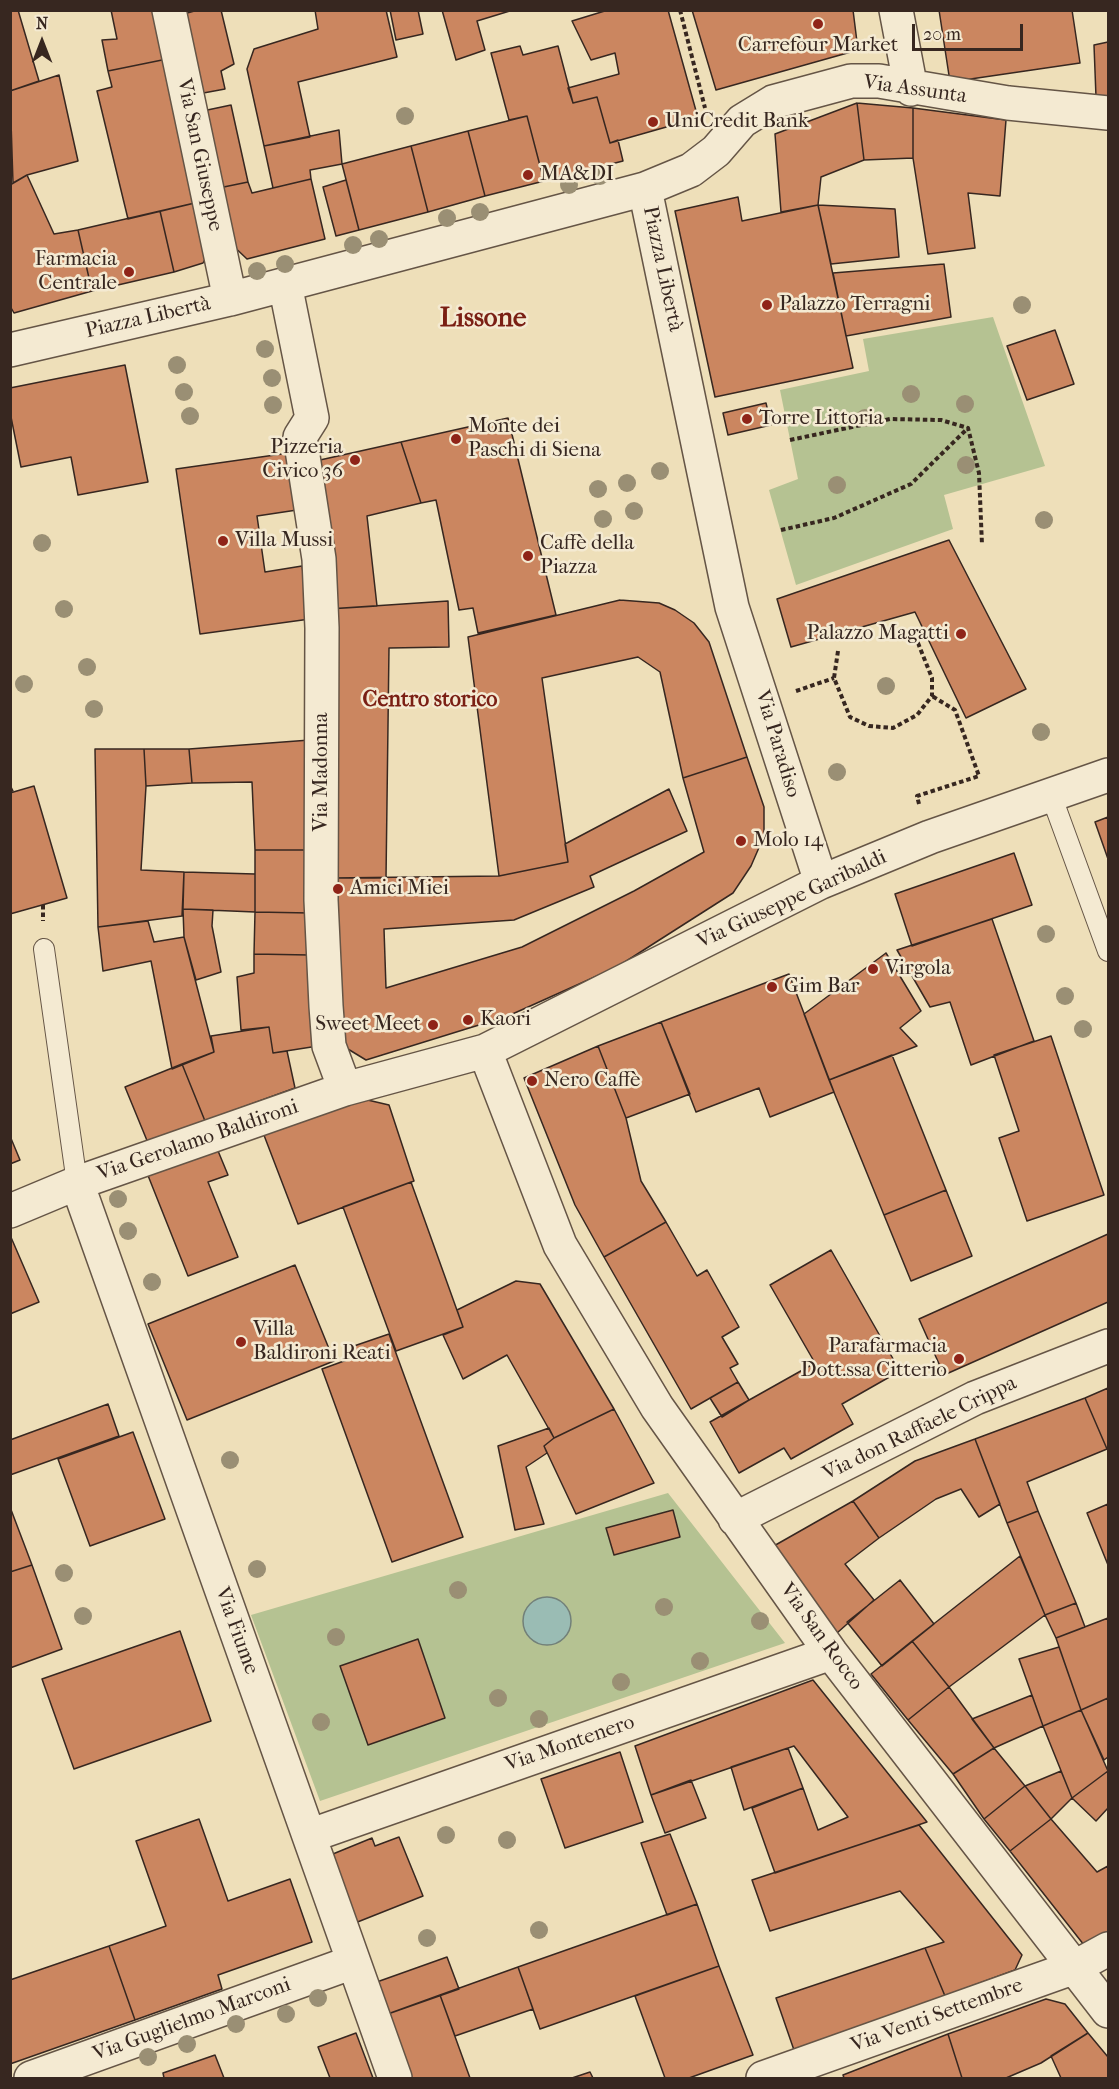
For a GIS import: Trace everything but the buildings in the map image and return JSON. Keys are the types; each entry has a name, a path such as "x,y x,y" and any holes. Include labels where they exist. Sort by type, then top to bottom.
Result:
{"street":[{"name":"Via San Giuseppe","path":"168,10 230,299"},
{"path":"896,10 911,88"},
{"name":"Via Assunta","path":"645,189 691,170 716,151 742,121 773,102 851,81 879,81 1008,103 1108,113"},
{"name":"Piazza Libertà","path":"10,350 230,299 645,189 732,607"},
{"name":"Via Madonna","path":"285,284 312,418 300,437 319,559 322,617 321,900 326,1006 329,1046 345,1089"},
{"name":"Via Paradiso","path":"732,607 821,882"},
{"name":"Via Giuseppe Garibaldi","path":"388,1077 485,1051 821,882 930,837 1108,775"},
{"name":"Via San Rocco","path":"485,1051 560,1245 657,1407 831,1653 1108,2011"},
{"name":"Via Gerolamo Baldironi","path":"10,1211 77,1183 345,1089 388,1077"},
{"name":"Via Fiume","path":"77,1183 395,2079"},
{"name":"Via don Raffaele Crippa","path":"735,1519 975,1398 1108,1346"},
{"name":"Via Montenero","path":"309,1836 831,1653"},
{"name":"Via Venti Settembre","path":"763,2079 1075,1967 1108,1949"},
{"name":"Via Guglielmo Marconi","path":"31,2079 352,1962"}],"lane":[{"path":"1051,795 1108,951"},
{"path":"44,949 77,1183"}],"path":[{"path":"680,10 716,151"},
{"path":"790,440 890,419 941,420 968,428"},
{"path":"781,530 834,518 911,484 968,428"},
{"path":"968,428 979,472 982,545"},
{"path":"838,651 834,678 850,717 869,726 893,728 917,715 932,696 932,678 918,643 902,630"},
{"path":"930,837 917,796 979,776 955,710 932,696"}],"green space":[{"path":"993,317 1045,466 944,495 953,529 796,585 769,490 798,479 780,390 869,371 863,339"},
{"path":"668,1493 785,1643 320,1801 251,1615"}],"water":[{"path":"542,1597 552,1597 567,1607 571,1621 567,1635 561,1641 552,1645 542,1645 527,1635 523,1626 523,1616 533,1601"}],"place":[{"name":"Carrefour Market","path":"818,24"},
{"name":"UniCredit Bank","path":"653,122"},
{"name":"MA&DI","path":"528,175"},
{"name":"Farmacia Centrale","path":"129,272"},
{"name":"Palazzo Terragni","path":"767,305"},
{"name":"Torre Littoria","path":"747,419"},
{"name":"Monte dei Paschi di Siena","path":"456,439"},
{"name":"Pizzeria Civico 36","path":"355,460"},
{"name":"Villa Mussi","path":"223,541"},
{"name":"Caffè della Piazza","path":"528,556"},
{"name":"Palazzo Magatti","path":"961,634"},
{"name":"Molo 14","path":"741,841"},
{"name":"Amici Miei","path":"338,889"},
{"name":"Virgola","path":"873,969"},
{"name":"Gim Bar","path":"772,987"},
{"name":"Kaori","path":"468,1020"},
{"name":"Sweet Meet","path":"433,1025"},
{"name":"Nero Caffè","path":"532,1081"},
{"name":"Villa Baldironi Reati","path":"241,1342"},
{"name":"Parafarmacia Dott.ssa Citterio","path":"959,1359"}],"district":[{"name":"Lissone","path":"483,319"},
{"name":"Centro storico","path":"430,701"}]}
